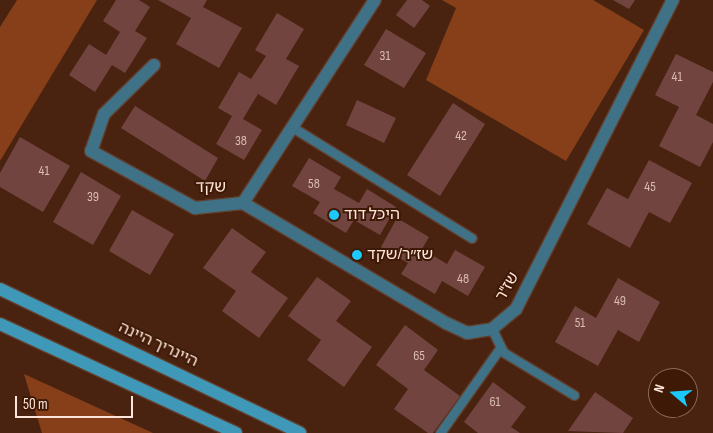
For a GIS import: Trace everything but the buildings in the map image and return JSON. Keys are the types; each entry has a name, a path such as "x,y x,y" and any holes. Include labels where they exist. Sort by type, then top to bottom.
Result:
{"main road":[{"name":"היינריך היינה","path":"0,289 300,433"},
{"path":"0,324 236,433"}],"street":[{"name":"שקד","path":"154,65 104,114 90,151 195,208 243,202 375,0"},
{"name":"שז\"ר","path":"492,329 516,309 673,0"},
{"path":"243,202 446,323 468,333 492,329"}],"lane":[{"path":"292,127 472,238"},
{"path":"492,329 500,348 574,395"},
{"path":"440,433 500,348"}],"shaded area":[{"path":"17,0 97,0 0,161 0,27"},
{"path":"442,0 593,0 644,30 566,161 426,80 456,8"},
{"path":"24,374 153,433 42,433"}],"place":[{"name":"היכל דוד","path":"334,215"},
{"name":"שז״ר/שקד","path":"357,255"}]}
